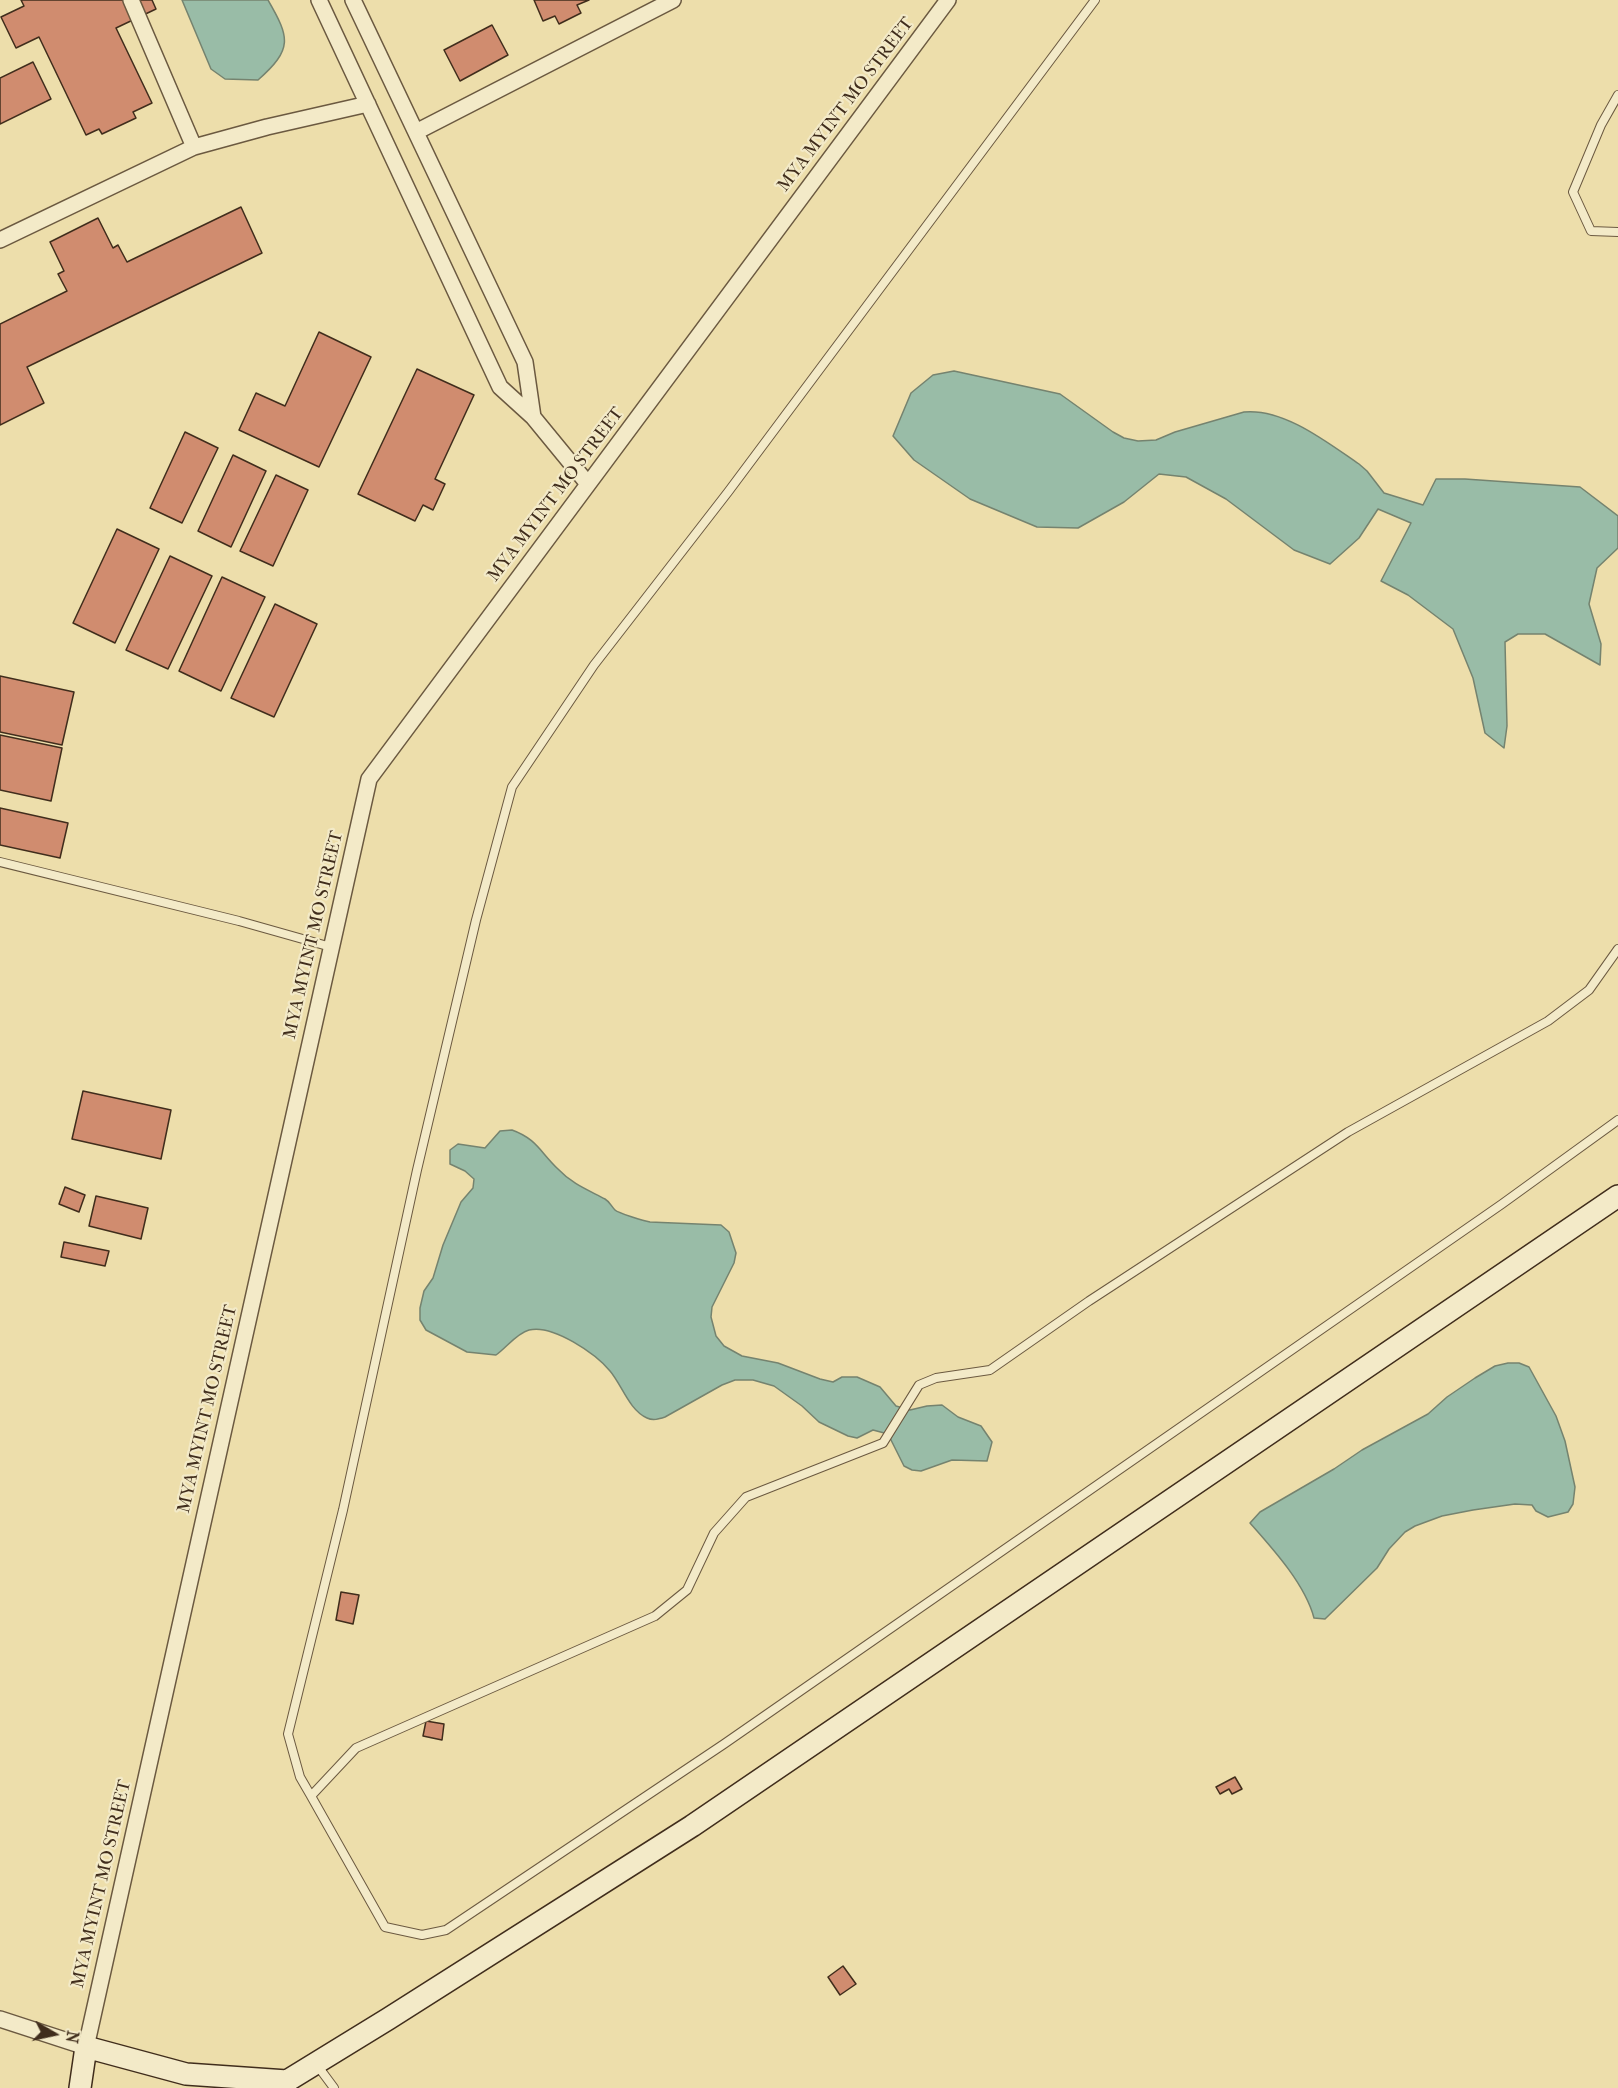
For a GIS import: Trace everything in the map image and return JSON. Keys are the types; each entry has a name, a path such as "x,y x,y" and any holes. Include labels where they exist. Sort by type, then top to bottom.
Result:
{"main road":[{"path":"80,2088 86,2047 186,2074 287,2081 692,1826 1618,1196"}],"street":[{"path":"130,0 194,147"},
{"path":"319,0 500,387 533,417 588,484"},
{"path":"353,0 525,362 533,417"},
{"path":"416,132 673,0"},
{"name":"MYA MYINT MO STREET","path":"86,2047 369,779 948,0"},
{"path":"0,240 194,147 246,132 368,104"},
{"path":"0,2019 86,2047"}],"lane":[{"path":"1095,0 735,483 594,665 512,787 476,920 415,1182 343,1510 288,1734 300,1777 385,1927 422,1935 446,1930 743,1731 1502,1204 1618,1120"},
{"path":"1618,94 1601,125 1573,192 1590,231 1618,232"},
{"path":"0,862 239,921 331,947"},
{"path":"311,1796 356,1748 655,1616 687,1590 714,1533 746,1497 883,1443 919,1385 936,1378 990,1370 1089,1301 1348,1132 1548,1021 1589,990 1618,949"},
{"path":"316,2063 334,2088"}],"shaded area":[{"path":"182,0 268,0 284,34 282,51 277,60 258,80 225,79 211,69"},
{"path":"954,371 1060,394 1113,432 1124,438 1138,441 1156,440 1175,432 1244,412 1274,415 1320,437 1359,464 1384,493 1423,505 1436,479 1580,487 1618,516 1618,548 1597,568 1589,604 1601,644 1600,665 1545,634 1518,634 1505,642 1507,726 1504,748 1485,733 1473,678 1453,629 1408,595 1381,581 1411,523 1378,509 1359,538 1330,564 1294,550 1226,499 1186,477 1159,474 1124,502 1078,528 1037,527 970,499 914,460 893,436 911,393 933,375"},
{"path":"512,1130 533,1142 569,1179 608,1201 617,1211 650,1222 721,1225 729,1232 736,1253 734,1263 712,1307 711,1317 716,1336 724,1346 742,1356 778,1363 820,1379 833,1382 842,1377 857,1377 880,1387 896,1406 910,1410 942,1405 958,1417 981,1426 992,1442 987,1461 952,1460 921,1471 912,1470 904,1466 888,1434 873,1430 857,1438 848,1436 819,1422 802,1406 774,1386 753,1380 735,1380 665,1417 649,1419 635,1409 603,1364 585,1349 550,1331 529,1330 516,1337 496,1355 467,1352 426,1330 420,1320 424,1291 433,1278 443,1245 461,1202 473,1188 474,1179 465,1171 450,1164 450,1150 458,1144 485,1148 500,1131"},
{"path":"1519,1363 1529,1367 1556,1416 1565,1441 1575,1487 1573,1504 1568,1512 1548,1517 1536,1511 1532,1505 1515,1504 1442,1516 1415,1526 1405,1532 1389,1549 1377,1568 1325,1619 1314,1618 1310,1605 1296,1580 1250,1523 1260,1512 1362,1450 1428,1414 1447,1397 1475,1378 1495,1366"}],"building":[{"path":"21,0 152,0 156,9 116,28 152,103 133,112 136,118 102,134 99,129 86,135 39,37 16,48 1,17 24,6"},
{"path":"534,0 589,0 577,5 581,13 559,24 555,16 543,21"},
{"path":"492,25 508,55 460,81 444,50"},
{"path":"33,62 51,99 0,124 0,78"},
{"path":"241,207 262,253 27,367 44,403 0,425 0,324 67,291 58,274 64,271 50,242 98,218 113,248 118,245 127,262"},
{"path":"319,332 371,357 319,467 239,430 256,393 285,406"},
{"path":"417,369 474,395 435,479 445,484 433,510 423,505 415,521 358,494"},
{"path":"185,432 218,448 182,523 150,508"},
{"path":"233,455 266,471 231,547 198,531"},
{"path":"276,475 308,490 273,566 240,551"},
{"path":"117,529 159,549 115,643 73,623"},
{"path":"170,556 212,576 168,669 126,650"},
{"path":"222,577 265,597 221,691 179,671"},
{"path":"275,604 317,624 274,717 231,698"},
{"path":"0,676 74,692 62,745 0,732"},
{"path":"0,735 62,748 51,801 0,790"},
{"path":"0,808 68,823 60,858 0,845"},
{"path":"83,1091 171,1110 161,1159 72,1139"},
{"path":"65,1187 85,1195 79,1212 59,1204"},
{"path":"96,1196 148,1208 141,1239 89,1226"},
{"path":"64,1242 109,1251 105,1266 61,1257"},
{"path":"341,1592 359,1595 353,1624 336,1620"},
{"path":"426,1721 444,1724 442,1740 423,1736"},
{"path":"1235,1777 1242,1789 1232,1794 1229,1789 1220,1794 1216,1787"},
{"path":"843,1966 856,1984 840,1995 828,1977"}]}
